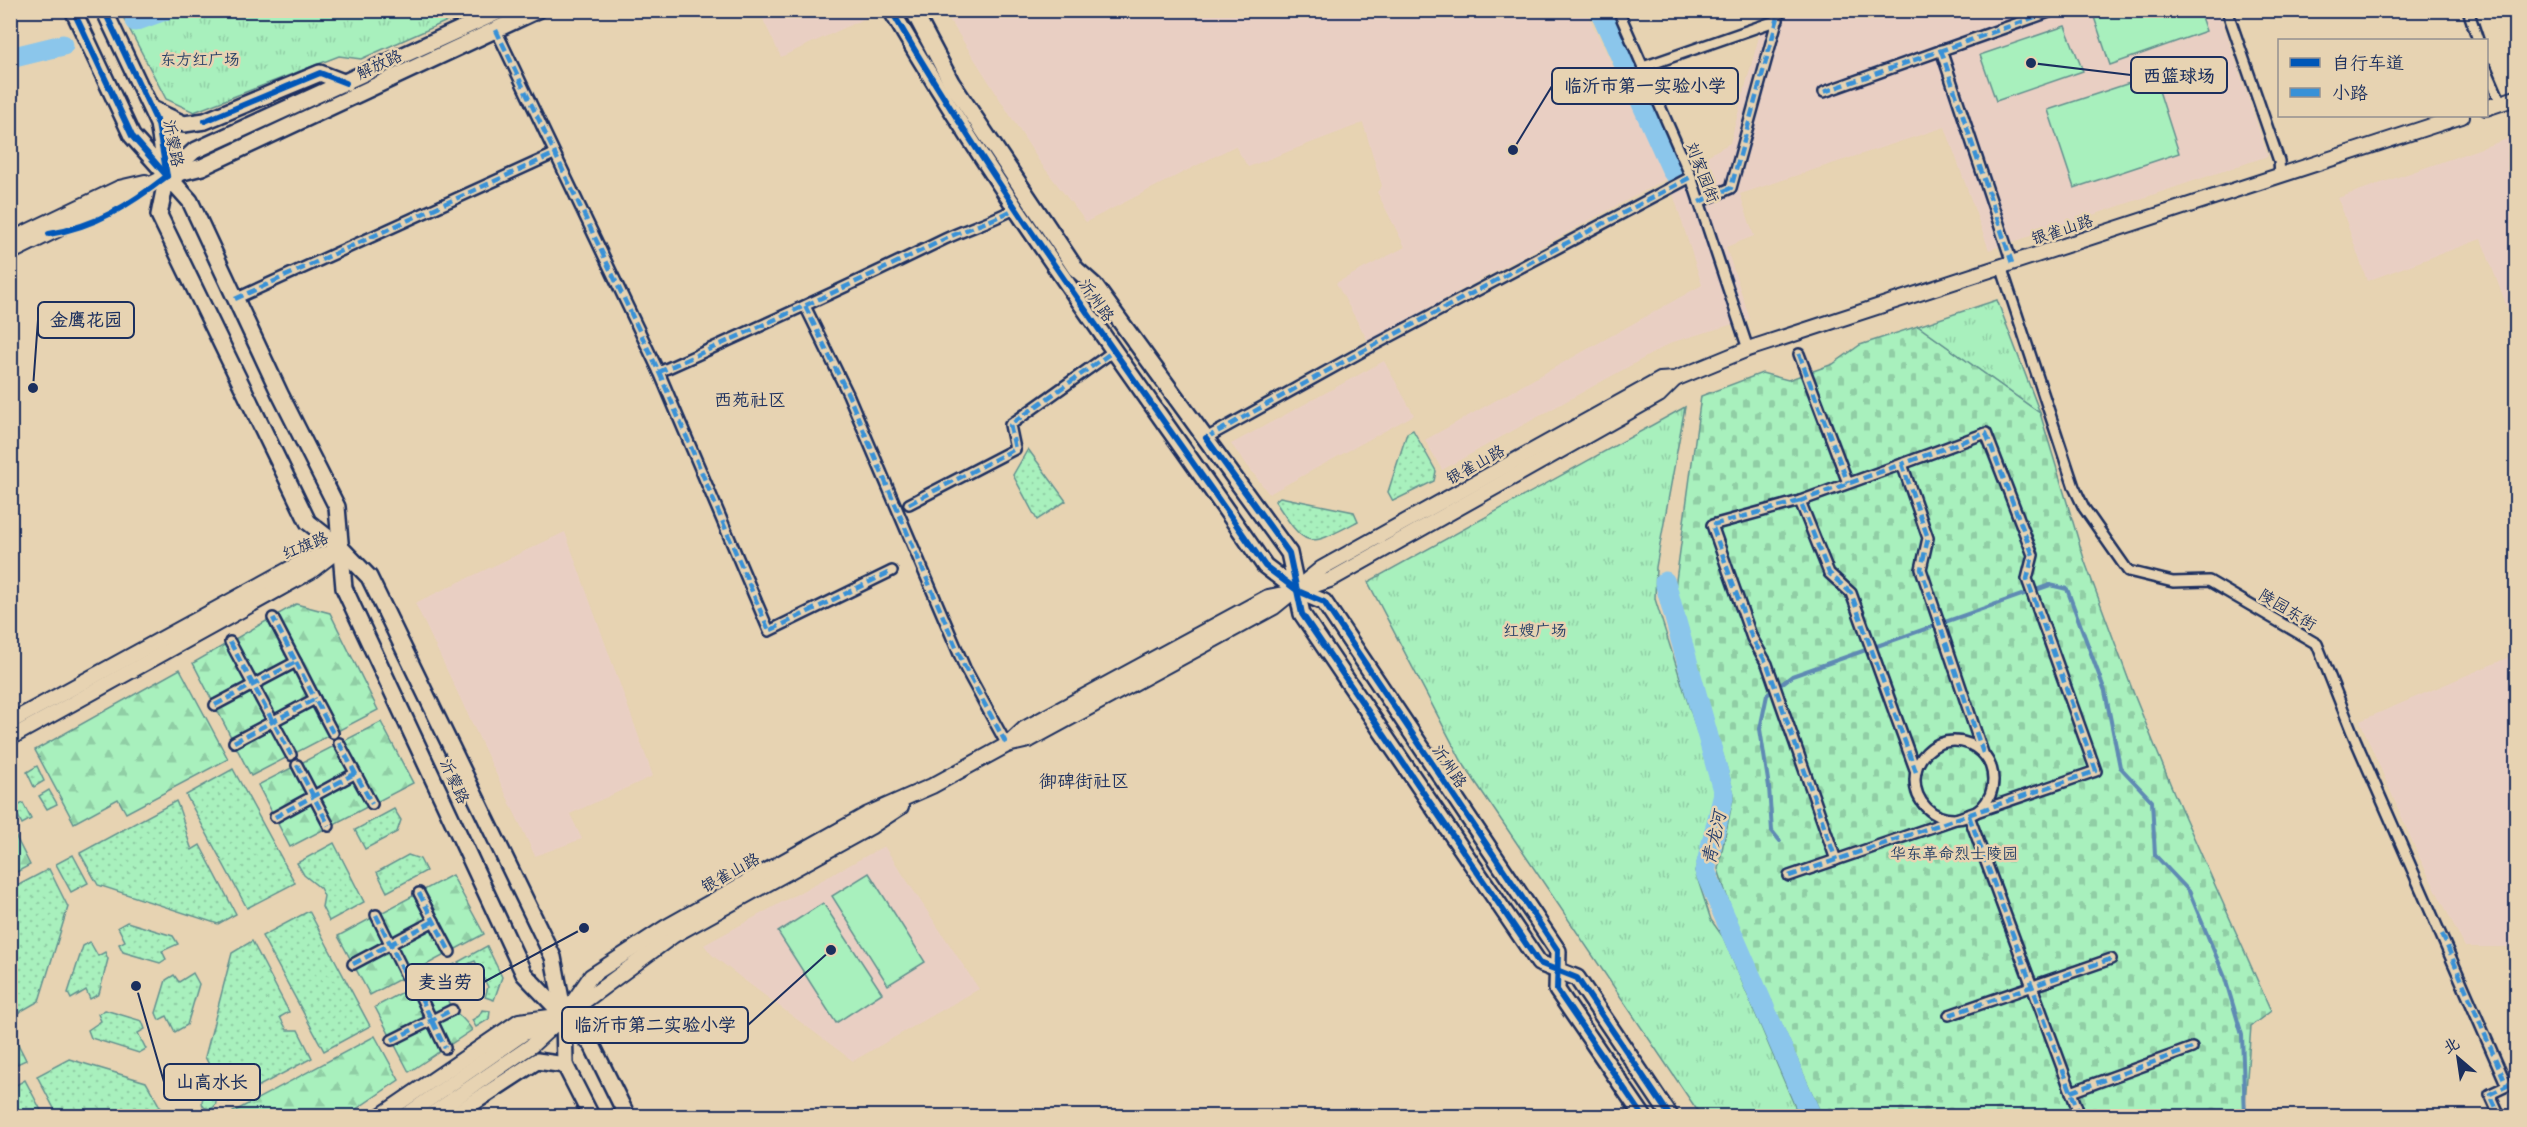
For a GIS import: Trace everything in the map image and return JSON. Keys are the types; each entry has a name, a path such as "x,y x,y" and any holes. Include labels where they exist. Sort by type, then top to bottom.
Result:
{"main road":[{"name":"解放路","path":"168,176 194,151 502,10"},
{"name":"解放路","path":"10,240 119,188 202,167 538,10"},
{"name":"沂州路","path":"891,10 939,93 1016,208 1265,566 1298,591 1324,602 1558,951 1557,990 1643,1116"},
{"name":"沂州路","path":"912,10 951,82 1076,269 1094,285 1289,553 1302,614 1519,934 1539,963 1577,978 1670,1116"},
{"name":"沂蒙路","path":"106,14 158,124 168,176 159,215 308,522 341,548 369,576 549,948 564,1015 565,1065 591,1116"},
{"name":"沂蒙路","path":"76,18 132,136 190,201 235,299 337,507 344,588 524,974 592,1046 627,1116"},
{"path":"152,109 184,124 205,121 320,73 346,83"},
{"path":"2488,108 2517,98"},
{"name":"银雀山路","path":"429,1116 531,1046 564,1015 674,935 872,826 932,786 1007,745 1024,729 1268,597 1298,591 1330,580 1659,396 1675,380 1748,349 2459,117"},
{"path":"10,253 49,234 76,230 128,207 168,176"},
{"name":"红旗路","path":"10,722 304,561 341,548"},
{"name":"红旗路","path":"10,738 310,572 341,548"},
{"path":"380,1116 519,1021 564,1015"},
{"name":"银雀山路","path":"405,1116 524,1033 564,1015"},
{"path":"453,1116 537,1061 565,1065"}],"street":[{"name":"刘家园街","path":"1618,10 1691,177 1748,349"},
{"path":"1824,92 2055,10"},
{"path":"2227,10 2279,161 2280,175"},
{"path":"2468,10 2478,39"},
{"path":"1643,67 1779,15"},
{"path":"1699,202 1731,188 1779,15"},
{"path":"496,30 659,372 769,631 892,571"},
{"path":"1941,50 2006,265"},
{"path":"2488,70 2501,103"},
{"path":"235,299 554,154"},
{"path":"1206,438 1375,344 1691,177"},
{"path":"659,372 805,306 970,227 995,220 1016,208"},
{"name":"陵园东街","path":"2006,265 2074,487 2084,508 2128,571 2173,582 2208,581 2317,644 2352,732 2507,1086 2490,1094 2500,1116"},
{"path":"805,306 848,394 965,668 994,725 1007,745"},
{"path":"909,504 1015,449 1010,425 1115,350"},
{"path":"1799,354 1848,483"},
{"path":"1789,876 1969,816 2096,771 2027,579 2033,555 1986,433 1800,501 1712,525 1752,638 1767,664 1776,695 1836,860"},
{"path":"1800,501 1829,573 1851,593 1916,772 1918,795 1933,813 1956,819 1969,816 1987,801 1994,776 1983,753 1922,569 1928,538 1902,464"},
{"path":"273,618 333,733"},
{"path":"230,642 291,755"},
{"path":"214,705 296,662"},
{"path":"234,742 315,699"},
{"path":"1916,772 1923,757 1938,744 1962,741 1983,753"},
{"path":"339,743 372,804"},
{"path":"297,765 329,826"},
{"path":"275,818 354,774"},
{"path":"1969,816 2080,1116"},
{"path":"419,892 450,952"},
{"path":"376,915 406,976"},
{"path":"353,964 434,921"},
{"path":"1949,1015 2111,959"},
{"path":"415,986 445,1048"},
{"path":"392,1040 452,1010"},
{"path":"2071,1092 2192,1048"}],"shaded area":[{"path":"759,11 862,11 866,18 781,57"},
{"path":"944,11 1586,11 1668,178 1368,341 1336,283 1405,247 1377,192 1382,186 1363,123 1248,167 1235,146 1086,222 1039,161"},
{"path":"1766,11 2219,11 2268,156 1989,250 1945,127 1740,194 1754,236 1726,247 1750,319 1673,342 1442,470 1425,440 1702,285 1668,178 1730,143"},
{"path":"2516,136 2516,330 2481,239 2367,281 2338,198"},
{"path":"1384,361 1414,415 1269,494 1231,444"},
{"path":"565,532 653,776 570,814 582,839 535,856 415,603"},
{"path":"2516,654 2516,944 2509,947 2465,947 2419,857 2360,721"},
{"path":"884,846 979,989 853,1061 744,980 712,955 704,945"}],"green space":[{"path":"2112,10 2199,11 2206,31 2110,65 2094,17"},
{"name":"东方红广场","path":"120,11 470,11 361,59 339,56 194,112 166,99"},
{"path":"2065,26 2083,71 1996,101 1980,55"},
{"path":"2154,75 2179,153 2074,188 2048,110"},
{"path":"1997,300 2040,413 1918,326"},
{"name":"华东革命烈士陵园","path":"1918,326 2040,413 2085,562 2135,697 2174,793 2271,1011 2251,1026 2244,1116 1822,1116 1732,912 1718,869 1734,794 1675,588 1701,396 1762,373 1788,380 1833,364 1860,345"},
{"name":"红嫂广场","path":"1685,407 1656,567 1655,599 1717,794 1695,871 1711,920 1723,937 1799,1116 1701,1116 1462,762 1368,582"},
{"path":"1413,430 1436,471 1434,481 1393,501 1388,492 1407,433"},
{"path":"1028,449 1066,501 1037,520 1013,475"},
{"path":"1280,497 1354,512 1358,521 1328,536 1309,540 1294,529 1275,501"},
{"path":"296,604 330,613 378,710 251,776 193,663"},
{"path":"180,669 228,759 126,813 118,799 74,823 35,750"},
{"path":"381,722 413,783 290,847 258,785"},
{"path":"37,766 44,781 34,787 27,772"},
{"path":"233,769 295,883 247,908 186,795"},
{"path":"49,790 57,804 47,809 39,796"},
{"path":"176,801 192,850 200,845 236,914 218,924 98,885 80,853"},
{"path":"23,803 31,819 22,824 14,808"},
{"path":"394,809 401,820 397,832 365,849 355,830"},
{"path":"11,827 30,865 10,875"},
{"path":"334,843 364,902 329,921 322,907 324,896 320,888 304,875 297,863"},
{"path":"73,855 88,883 71,892 56,864"},
{"path":"408,855 420,859 426,871 387,892 377,872"},
{"path":"49,869 68,907 39,1001 11,1017 11,889"},
{"path":"869,873 925,962 888,985 832,896"},
{"path":"452,875 484,934 370,995 338,936"},
{"path":"823,903 882,993 836,1023 778,932"},
{"path":"309,911 370,1026 324,1051 262,936"},
{"path":"127,922 173,936 178,944 162,951 166,959 160,963 123,952 119,944 125,941 118,927"},
{"path":"252,941 289,1012 280,1017 287,1030 298,1030 312,1058 229,1102 205,1057 232,953"},
{"path":"90,942 98,956 105,952 108,959 99,994 90,999 86,990 71,999 68,993 83,946"},
{"path":"487,946 502,977 494,1000 485,997 488,987 475,961 461,967 458,962"},
{"path":"455,964 460,973 448,982 447,999 472,1030 409,1072 375,1007"},
{"path":"193,973 199,984 187,1025 175,1032 167,1016 159,1020 156,1013 166,980 174,975 179,982"},
{"path":"105,1010 142,1021 145,1029 138,1033 146,1049 139,1053 91,1038 88,1030 101,1021 98,1014"},
{"path":"482,1010 490,1011 489,1019 476,1027 472,1020 479,1016"},
{"path":"14,1036 26,1060 17,1064 11,1050 11,1038"},
{"path":"375,1036 399,1080 346,1116 235,1116 233,1112"},
{"path":"69,1059 146,1082 165,1116 58,1116 37,1076"},
{"path":"25,1080 44,1116 11,1116 11,1088"},
{"path":"209,1095 214,1097 216,1102 214,1107 209,1109 204,1107 202,1102 204,1097"}],"waterway":[{"name":"青龙河","path":"135,21 165,10"},
{"name":"青龙河","path":"1600,10 1673,172"},
{"name":"青龙河","path":"10,58 63,45"},
{"name":"青龙河","path":"1665,582 1724,794 1705,871 1811,1116"},
{"path":"1780,841 1772,831 1769,787 1760,729 1767,695 1792,676 2050,585 2067,589 2105,691 2120,767 2152,801 2155,855 2189,891 2224,975 2242,1035 2245,1116"}],"marked path":[{"path":"1699,202 1731,188 1780,10"},
{"path":"1824,92 2055,10"},
{"path":"496,30 659,372 1016,208"},
{"path":"1941,50 2012,263"},
{"path":"235,299 554,154"},
{"path":"1206,438 1365,350 1691,177"},
{"path":"805,306 848,394 965,668 1007,745"},
{"path":"909,504 1015,449 1010,425 1115,350"},
{"path":"1799,354 1848,483"},
{"path":"659,372 769,631 892,571"},
{"path":"1789,876 2096,771 2027,579 2033,555 1986,433 1902,464"},
{"path":"1916,772 1851,593 1829,573 1800,501 1902,464 1928,538 1921,569 1983,753"},
{"path":"1800,501 1712,525 1752,638 1767,664 1836,860"},
{"path":"215,705 296,662 273,618"},
{"path":"230,642 291,755"},
{"path":"296,662 315,699"},
{"path":"234,742 315,699 333,733"},
{"path":"339,743 372,804"},
{"path":"297,765 329,826"},
{"path":"275,817 354,774"},
{"path":"1969,816 2080,1116"},
{"path":"419,893 450,952"},
{"path":"376,915 406,976"},
{"path":"353,964 434,921"},
{"path":"2442,934 2507,1086 2490,1094 2500,1116"},
{"path":"1949,1015 2111,959"},
{"path":"415,985 445,1048"},
{"path":"392,1040 452,1010"},
{"path":"2071,1092 2192,1048"}],"cycle path":[{"path":"73,10 132,136 167,176"},
{"path":"104,10 158,124 167,176"},
{"path":"891,10 934,82 1025,222 1265,566 1298,591 1324,602 1558,951 1557,990 1643,1116"},
{"path":"205,121 320,73 346,83"},
{"path":"49,234 82,226 112,213 167,176"},
{"path":"1206,438 1289,553 1302,614 1539,963 1577,978 1670,1116"}],"place":[{"name":"西篮球场","path":"2031,63"},
{"name":"临沂市第一实验小学","path":"1513,150"},
{"name":"金鹰花园","path":"33,388"},
{"name":"麦当劳","path":"584,928"},
{"name":"临沂市第二实验小学","path":"831,950"},
{"name":"山高水长","path":"136,986"}],"district":[{"name":"西苑社区","path":"750,400"},
{"name":"御碑街社区","path":"1084,781"}]}
